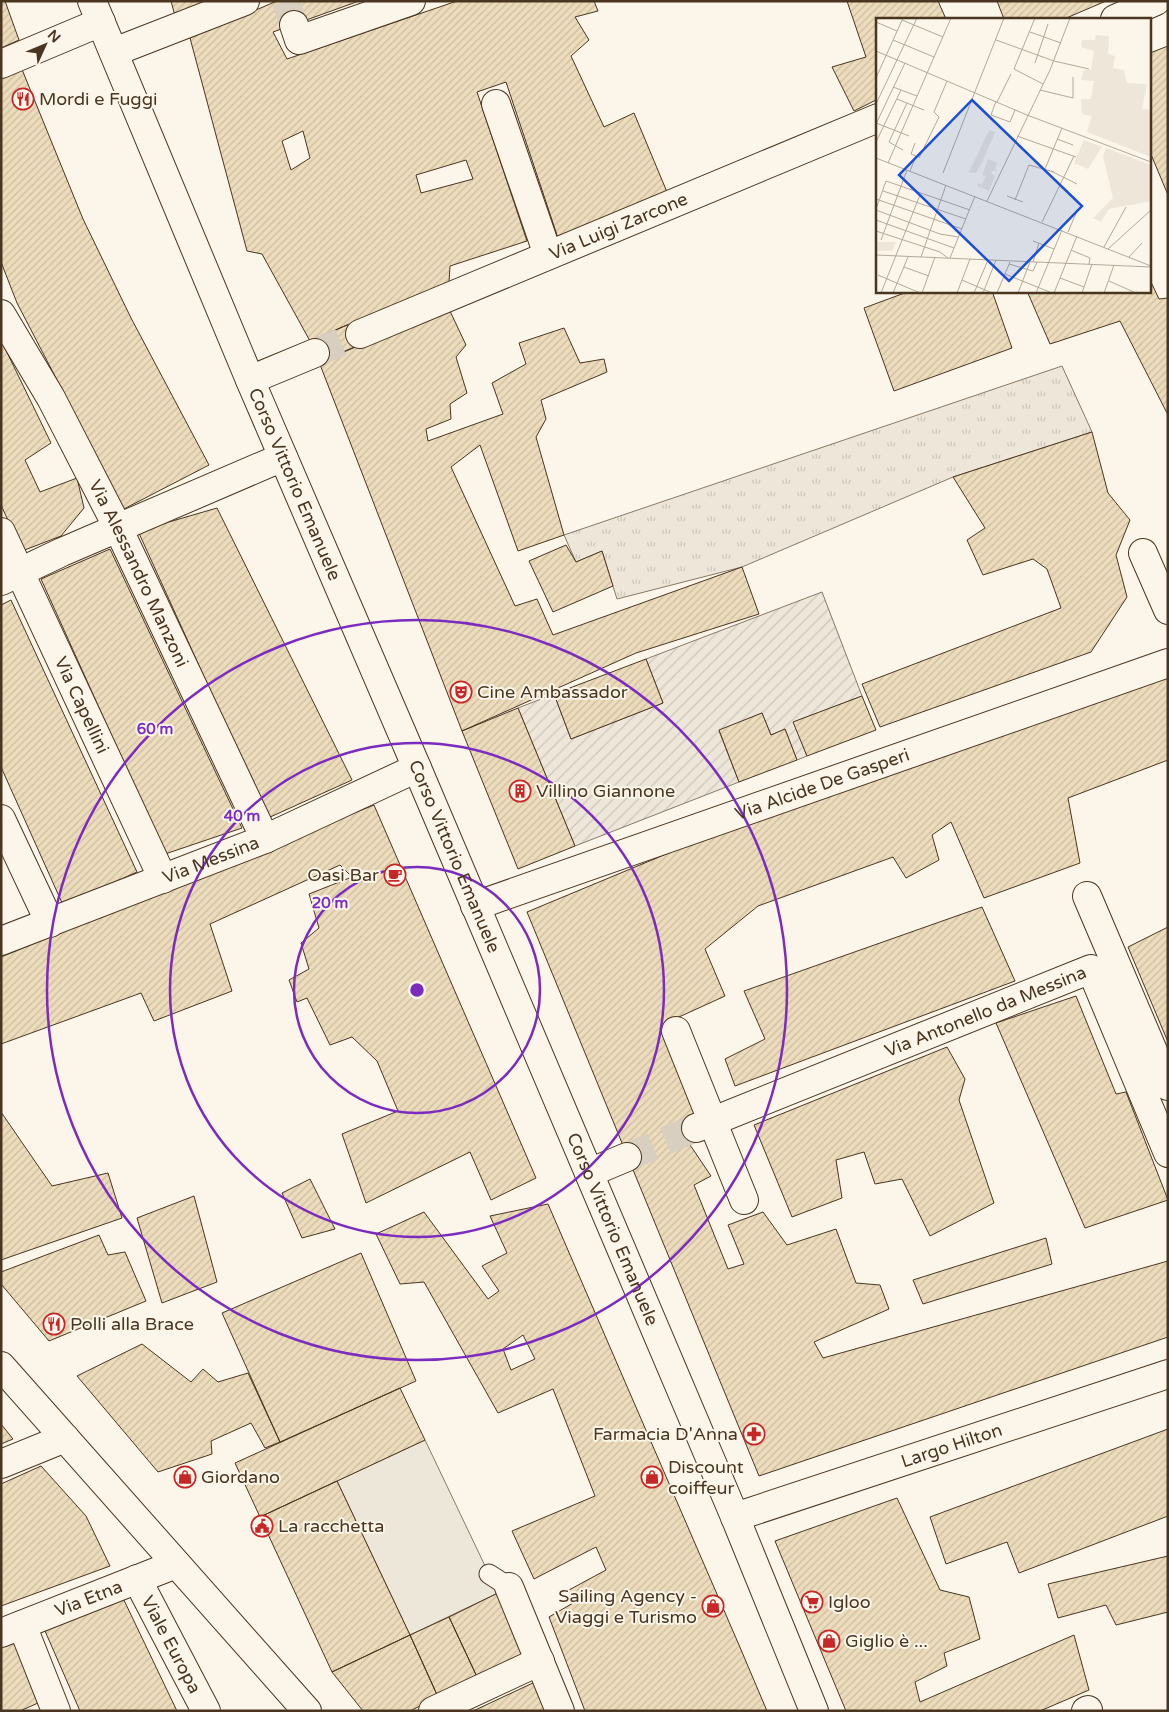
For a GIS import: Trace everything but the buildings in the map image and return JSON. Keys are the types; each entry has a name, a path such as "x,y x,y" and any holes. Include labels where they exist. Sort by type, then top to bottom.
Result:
{"street":[{"path":"114,52 245,1"},
{"path":"296,33 411,1"},
{"path":"1116,18 1156,1"},
{"path":"1,64 97,11"},
{"name":"Corso Vittorio Emanuele","path":"97,11 250,380 735,1517 814,1711"},
{"path":"496,104 548,255"},
{"name":"Via Luigi Zarcone","path":"360,334 876,119"},
{"name":"Via Alessandro Manzoni","path":"1,314 51,398 118,528 265,839"},
{"path":"250,380 315,353"},
{"path":"11,576 283,457"},
{"name":"Via Capellini","path":"1,532 11,576 163,879"},
{"path":"1143,553 1168,610"},
{"name":"Via Alcide De Gasperi","path":"475,906 1168,663"},
{"name":"Via Messina","path":"1,941 265,839 417,768"},
{"path":"1,819 50,923"},
{"path":"1087,896 1168,1086"},
{"name":"Via Antonello da Messina","path":"704,1124 1091,969 1168,1153"},
{"path":"676,1031 704,1124 744,1200"},
{"path":"589,1173 627,1157"},
{"path":"3,1371 65,1438 307,1711"},
{"name":"Largo Hilton","path":"735,1517 1168,1374"},
{"path":"1,1464 65,1438"},
{"name":"Via Etna","path":"12,1629 176,1564"},
{"name":"Viale Europa","path":"137,1579 206,1711"},
{"path":"499,1580 540,1661 560,1711"},
{"path":"12,1629 56,1711"},
{"path":"433,1711 540,1661"}],"green space":[{"path":"1062,366 1092,432 953,477 742,567 617,599 602,551 576,562 564,535"},
{"path":"822,592 862,696 794,722 807,756 797,760 785,729 771,735 762,713 719,731 739,782 575,846 518,708 554,694 571,739 663,703 646,659"}],"shaded area":[{"path":"425,1440 498,1593 410,1635 337,1481"}],"tunnel":[{"path":"286,1 294,25"},
{"path":"315,353 360,334"},
{"path":"627,1157 696,1128"}],"place":[{"name":"Mordi e Fuggi","path":"23,99"},
{"name":"Cine Ambassador","path":"461,692"},
{"name":"Villino Giannone","path":"520,791"},
{"name":"Oasi Bar","path":"395,875"},
{"name":"Polli alla Brace","path":"54,1324"},
{"name":"Farmacia D'Anna","path":"754,1434"},
{"name":"Giordano","path":"185,1477"},
{"name":"Discount coiffeur","path":"652,1477"},
{"name":"La racchetta","path":"262,1526"},
{"name":"Igloo","path":"812,1602"},
{"name":"Sailing Agency - Viaggi e Turismo","path":"713,1606"},
{"name":"Giglio è ...","path":"829,1641"}]}
